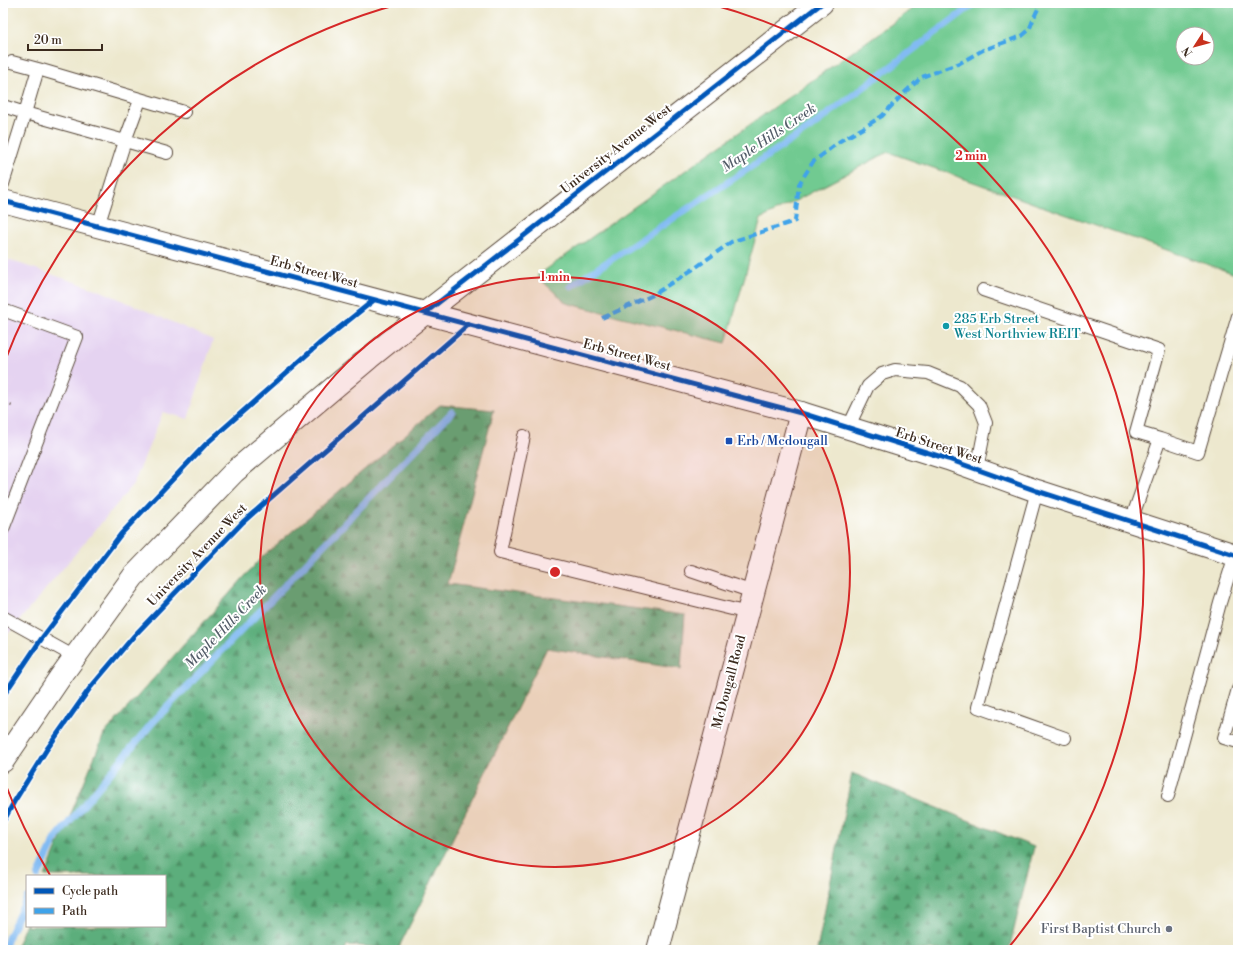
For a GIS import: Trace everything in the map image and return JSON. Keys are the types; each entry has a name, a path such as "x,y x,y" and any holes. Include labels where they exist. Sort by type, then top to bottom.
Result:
{"main road":[{"name":"University Avenue West","path":"3,761 75,657 133,577 234,472 369,358 425,313 822,3"},
{"name":"Erb Street West","path":"3,201 801,413 977,469 1037,491 1237,556"},
{"name":"McDougall Road","path":"658,950 801,413"}],"lane":[{"path":"12,62 184,112"},
{"path":"3,184 38,69"},
{"path":"98,226 125,141 140,100"},
{"path":"3,106 167,152"},
{"path":"983,290 1159,350 1136,432 1198,452 1238,316"},
{"path":"3,310 77,337 3,529"},
{"path":"848,428 868,386 882,374 895,370 928,373 960,386 979,405 986,423 977,469"},
{"path":"524,436 500,552 748,613"},
{"path":"1131,521 1160,439"},
{"path":"1037,491 978,707 1065,738"},
{"path":"1168,796 1220,603 1237,556"},
{"path":"691,571 753,592"},
{"path":"3,617 75,657"},
{"path":"1238,688 1224,738 1238,742"}],"path":[{"path":"3,402 12,406"}],"shaded area":[{"path":"3,258 101,291 213,340 188,419 163,412 133,485 3,640"}],"green space":[{"path":"921,3 1238,3 1238,275 888,152 761,219 726,343 566,303 537,276"},
{"path":"440,405 494,410 448,584 685,615 681,669 547,648 398,949 347,945 345,950 15,950 26,923 26,927 166,927 166,875 45,875 104,734 262,557"},
{"path":"852,773 1034,847 1009,950 817,950"}],"waterway":[{"name":"Maple Hills Creek","path":"571,286 811,127 975,3"},
{"name":"Maple Hills Creek","path":"38,875 56,838 153,722 452,412"},
{"name":"Maple Hills Creek","path":"4,950 26,900"}],"marked path":[{"path":"602,318 651,296 695,268 731,242 795,221 799,184 813,162 840,141 882,116 922,77 960,63 983,50 1022,36 1029,30 1041,3"}],"cycle path":[{"path":"425,313 822,3"},
{"path":"3,201 801,413 948,459 1037,491 1238,556"},
{"path":"3,696 42,638 121,534 206,444 319,344 374,300"},
{"path":"3,822 47,749 90,688 133,637 243,522 468,325"}],"place":[{"name":"285 Erb Street West Northview REIT","path":"946,326"},
{"name":"Erb / Mcdougall","path":"729,441"},
{"name":"First Baptist Church","path":"1169,929"}]}
